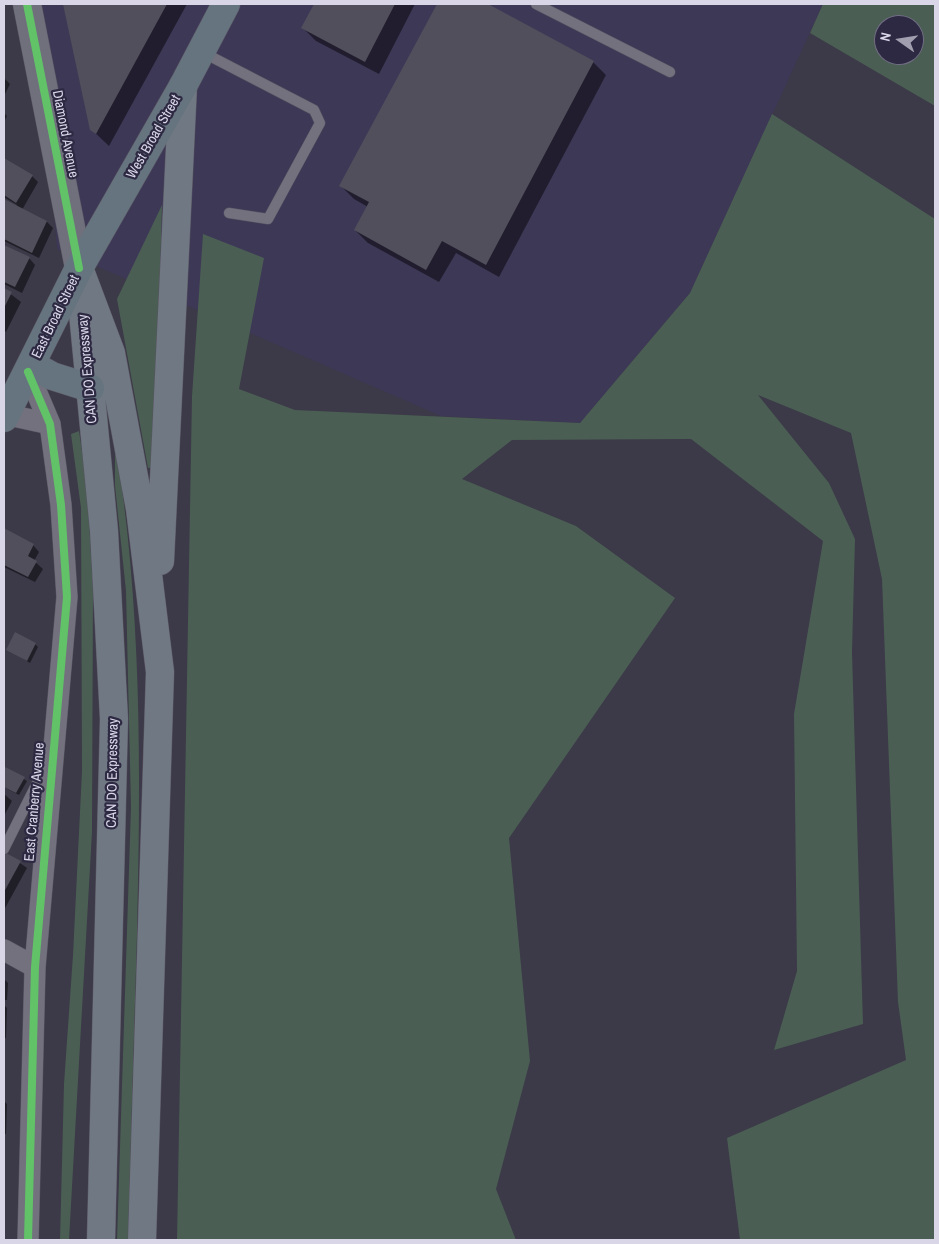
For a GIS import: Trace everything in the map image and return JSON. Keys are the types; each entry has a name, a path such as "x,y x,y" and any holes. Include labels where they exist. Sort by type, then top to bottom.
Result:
{"highway":[{"name":"West Broad Street","path":"79,268 183,86 226,4"},
{"name":"East Broad Street","path":"4,416 30,369 79,268"},
{"path":"30,369 90,388"}],"main road":[{"path":"160,672 160,550 183,86"},
{"name":"CAN DO Expressway","path":"79,268 104,531 114,719 101,1240"},
{"name":"CAN DO Expressway","path":"79,268 111,353 140,509 160,672 142,1240"}],"street":[{"name":"Diamond Avenue","path":"27,4 79,268"},
{"name":"East Cranberry Avenue","path":"28,1240 34,967 67,597 61,505 50,424 30,369"},
{"path":"4,416 50,424"},
{"path":"4,950 34,967"}],"lane":[{"path":"536,4 670,72"},
{"path":"201,51 314,110 320,123 268,219 229,213"},
{"path":"4,849 52,755"}],"shaded area":[{"path":"37,4 823,4 690,293 580,423 441,416 57,249"}],"green space":[{"path":"823,4 935,4 935,106 810,33"},
{"path":"772,114 935,219 935,1240 740,1240 727,1138 906,1060 898,1002 882,579 851,433 758,395 829,483 855,539 852,652 863,1024 774,1050 797,971 794,714 823,541 691,439 512,440 462,479 576,526 675,598 509,838 530,1061 496,1189 516,1240 177,1240 192,396 203,234 264,258 239,389 295,410 580,423 690,293"},
{"path":"162,205 155,467 148,468 117,299"},
{"path":"79,431 87,485 93,589 92,832 69,1240 60,1240 64,1084 73,955 82,771 81,508 71,434"},
{"path":"115,441 124,502 130,564 138,687 137,935 128,1240 117,1240 131,807 126,591 115,486"}],"building":[{"path":"63,4 167,4 96,134 90,130"},
{"path":"314,4 395,4 365,62 301,28"},
{"path":"437,4 488,4 594,61 486,265 442,241 426,270 354,230 369,202 339,186"},
{"path":"4,158 33,175 16,203 4,195"},
{"path":"4,199 47,221 32,253 4,239"},
{"path":"4,245 30,257 15,287 4,282"},
{"path":"4,288 12,292 4,308"},
{"path":"4,528 34,544 28,556 37,561 28,577 4,565"},
{"path":"15,632 36,643 27,661 6,650"},
{"path":"5,767 25,777 16,793 4,787"},
{"path":"6,853 21,861 4,892 4,857"}],"cycle path":[{"path":"27,4 79,268"},
{"path":"28,372 50,424 61,505 67,597 35,967 28,1240"}]}
